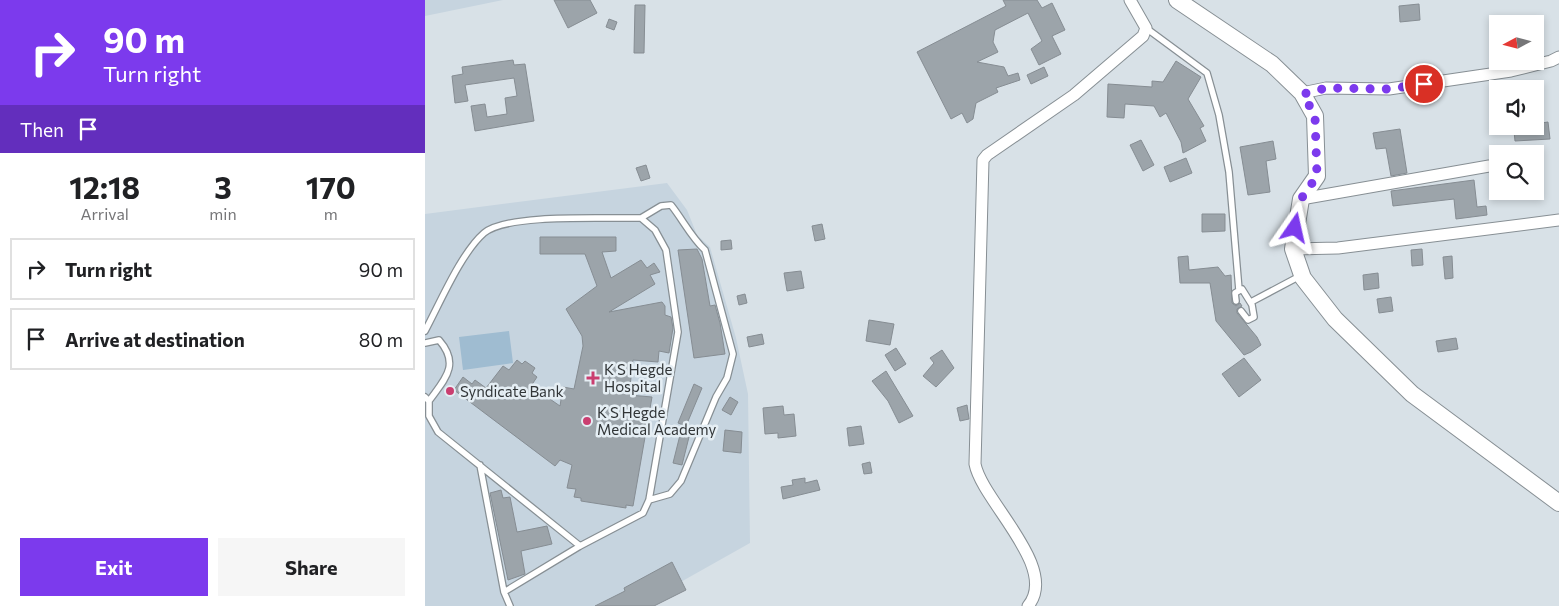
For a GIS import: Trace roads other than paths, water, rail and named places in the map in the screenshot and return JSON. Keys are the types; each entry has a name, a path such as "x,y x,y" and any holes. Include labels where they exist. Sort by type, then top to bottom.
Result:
{"main road":[{"path":"1177,0 1272,64 1303,94 1315,116 1317,176 1301,199 1293,250 1302,275 1335,319 1412,394 1559,503"}],"street":[{"path":"1029,606 1034,598 1037,585 1022,542 980,481 975,464 983,160 987,155 1074,95 1143,36 1147,28 1130,0"},
{"path":"1303,94 1326,88 1389,89 1511,71 1551,62 1559,57"},
{"path":"1301,199 1396,183 1403,179 1489,166"},
{"path":"1293,250 1338,248 1559,220"}],"lane":[{"path":"1147,28 1207,73 1219,115 1229,172 1239,290 1235,293 1236,301"},
{"path":"425,331 467,253 485,233 514,221 641,218 661,206 671,205 682,218 693,238 705,250 733,354 727,378 716,397 681,482 670,494 649,500"},
{"path":"504,592 580,546 643,513 649,500 678,332 666,250 655,230 641,218"},
{"path":"1251,302 1302,275"},
{"path":"1239,290 1244,290 1251,302 1255,312 1253,319 1247,320 1241,311"},
{"path":"425,343 439,340 446,348 450,364 449,373 427,399 429,416 439,432 580,546"},
{"path":"480,465 504,592 510,606"}],"place":[{"name":"K S Hegde Hospital","path":"593,378"},
{"name":"Syndicate Bank","path":"450,391"},
{"name":"K S Hegde Medical Academy","path":"587,421"}]}
